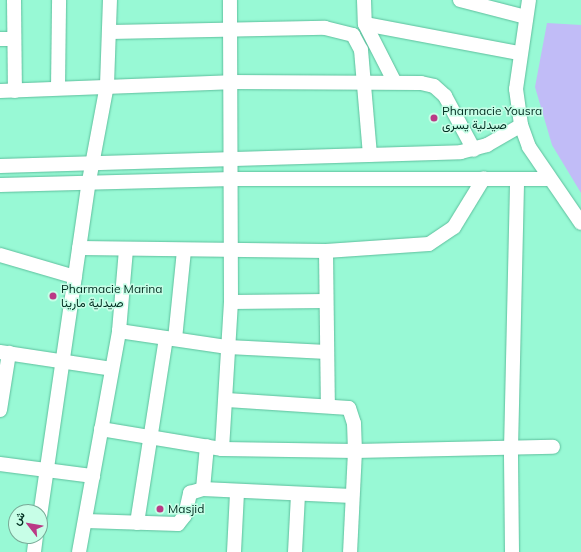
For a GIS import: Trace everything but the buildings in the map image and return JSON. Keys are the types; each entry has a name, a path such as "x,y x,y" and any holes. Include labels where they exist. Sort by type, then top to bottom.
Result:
{"street":[{"path":"14,0 15,91"},
{"path":"58,0 58,88"},
{"path":"42,504 89,181 107,85 110,0"},
{"path":"222,449 227,400 231,302 233,179 229,32 230,0"},
{"path":"364,0 365,24 394,81"},
{"path":"460,0 526,17"},
{"path":"529,0 519,53 516,89 521,125 529,147 550,180 581,223"},
{"path":"365,24 519,53"},
{"path":"110,32 229,32 325,28 345,32 358,40 364,80 370,154"},
{"path":"0,39 14,39"},
{"path":"0,91 107,85 364,80 394,81 434,86 458,116 474,150"},
{"path":"0,166 93,162 232,161 474,150 521,125"},
{"path":"0,185 89,181 233,179 484,178 550,180"},
{"path":"79,248 326,251 429,244 454,227 484,178"},
{"path":"512,552 511,449 517,180"},
{"path":"79,552 86,521 119,331 126,249"},
{"path":"136,522 150,436 170,338 184,250"},
{"path":"326,251 328,406"},
{"path":"0,255 75,276"},
{"path":"231,302 326,301"},
{"path":"119,331 228,347 327,352"},
{"path":"0,410 5,353 63,360 112,369"},
{"path":"227,400 342,406 352,413 355,451 350,552"},
{"path":"101,429 222,449 355,451 511,449 553,446"},
{"path":"203,489 207,446"},
{"path":"0,464 48,472 93,476"},
{"path":"86,521 178,524 185,515 190,493 203,489 298,495 352,496"},
{"path":"234,552 237,492"},
{"path":"295,552 298,495"}],"shaded area":[{"path":"547,23 581,25 581,193 552,145 535,87"}],"place":[{"name":"Pharmacie Yousra صيدلية يسرى","path":"434,118"},
{"name":"Pharmacie Marina صيدلية مارينا","path":"53,296"},
{"name":"Masjid","path":"160,509"}]}
